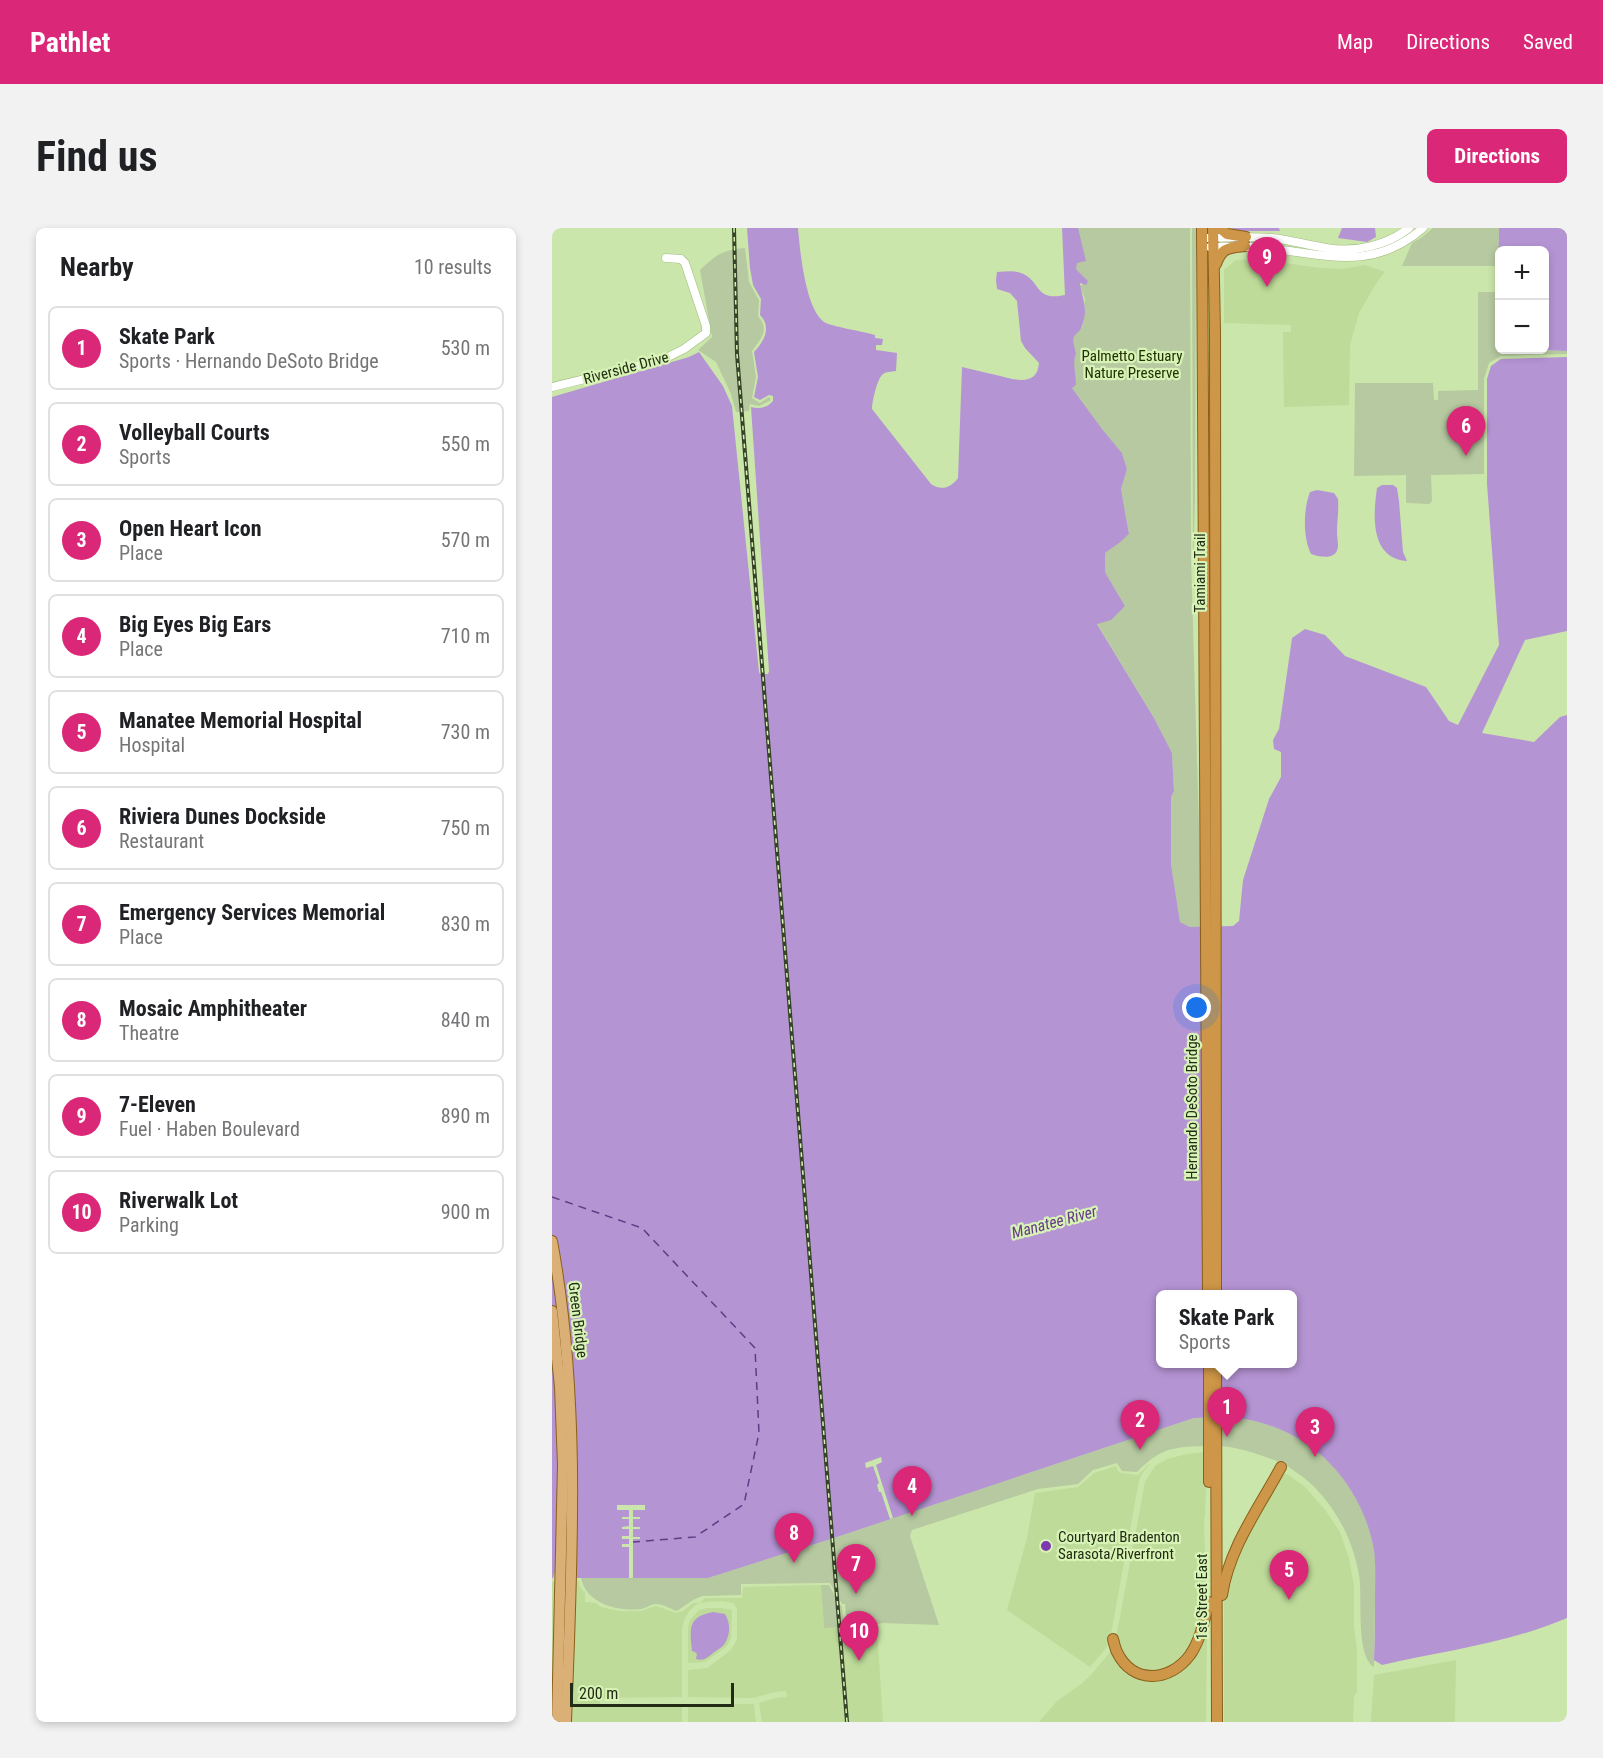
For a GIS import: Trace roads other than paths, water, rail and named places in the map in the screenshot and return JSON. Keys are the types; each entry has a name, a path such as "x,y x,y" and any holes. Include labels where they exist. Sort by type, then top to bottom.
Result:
{"highway":[{"path":"1209,236 1227,234 1246,242"},
{"name":"Tamiami Trail","path":"1209,236 1214,270 1211,918"},
{"name":"Tamiami Trail","path":"1209,236 1211,918"},
{"path":"1214,270 1219,255 1223,251 1246,242"},
{"name":"Hernando DeSoto Bridge","path":"1208,1290 1211,918"},
{"name":"Hernando DeSoto Bridge","path":"1211,918 1216,1290"},
{"path":"1209,1368 1213,1473"},
{"path":"1210,1722 1209,1602 1216,1368"},
{"path":"1217,1628 1225,1577 1230,1561 1281,1467"},
{"name":"1st Street East","path":"1213,1473 1217,1722"},
{"path":"1113,1639 1117,1652 1131,1669 1152,1677 1168,1673 1181,1664 1195,1647 1209,1602"}],"main road":[{"name":"Green Bridge","path":"552,1241 569,1371 572,1462 566,1582"},
{"name":"Green Bridge","path":"552,1311 560,1387 566,1582"},
{"path":"566,1582 563,1697 566,1722"},
{"path":"557,1722 563,1697"}],"street":[{"path":"1246,242 1285,240 1339,250 1354,249 1377,244 1409,228"},
{"path":"1209,236 1339,258 1385,251 1405,241 1423,228"},
{"name":"Riverside Drive","path":"552,387 662,360 684,349 706,333 706,326 686,263 681,259 666,258"}],"water":[{"name":"Manatee River","path":"747,228 798,228 808,292 818,315 827,324 875,335 875,338 883,339 882,345 876,345 876,350 897,353 896,371 885,373 880,378 872,409 931,484 942,488 949,486 958,478 962,367 1017,380 1029,379 1037,371 1039,363 1021,341 1017,301 1010,293 997,289 997,272 1021,273 1032,280 1048,296 1065,295 1062,228 1078,228 1086,261 1077,263 1076,269 1088,281 1086,285 1080,283 1085,312 1081,328 1074,337 1076,385 1072,388 1122,453 1127,469 1121,489 1129,534 1105,553 1105,572 1125,606 1111,620 1097,624 1154,718 1172,753 1174,791 1171,797 1171,864 1180,922 1190,927 1233,926 1239,921 1243,880 1269,799 1281,777 1281,752 1274,749 1273,740 1279,729 1292,638 1305,629 1325,635 1345,656 1426,687 1449,721 1458,725 1499,645 1487,484 1487,379 1491,366 1501,359 1567,357 1567,631 1525,640 1482,733 1534,742 1560,717 1567,715 1567,1618 1545,1627 1476,1646 1382,1665 1374,1660 1374,1550 1368,1526 1346,1482 1312,1448 1291,1435 1269,1425 1232,1418 1194,1418 708,1578 576,1578 575,1571 555,1571 552,1578 552,397 689,357 699,352 723,386 732,406 759,672 768,674 751,407 766,407 773,401 773,396 769,395 760,400 754,397 758,377 754,352 761,344 766,324 760,315 761,299 753,285"},
{"path":"1231,228 1279,228 1280,231 1236,231"},
{"path":"1342,228 1375,228 1376,237 1367,242 1338,238"},
{"path":"1499,228 1567,228 1567,351 1549,350 1549,246 1499,246"},
{"path":"1382,485 1393,485 1397,488 1403,552 1407,561 1395,558 1380,544 1375,511 1377,488"},
{"path":"1317,490 1334,493 1338,499 1338,546 1335,554 1328,557 1311,554 1306,540 1306,507 1310,492"},
{"path":"713,1612 725,1614 727,1617 729,1628 727,1639 723,1646 707,1658 696,1659 697,1654 692,1651 692,1625 698,1617"}],"railway":[{"path":"734,228 737,354 847,1722"}],"place":[{"name":"7-Eleven","path":"1267,287"},
{"name":"Riviera Dunes Dockside","path":"1466,456"},
{"name":"Skate Park","path":"1227,1437"},
{"name":"Volleyball Courts","path":"1140,1450"},
{"name":"Open Heart Icon","path":"1315,1457"},
{"name":"Big Eyes Big Ears","path":"912,1516"},
{"name":"Courtyard Bradenton Sarasota/Riverfront","path":"1046,1546"},
{"name":"Mosaic Amphitheater","path":"794,1563"},
{"name":"Emergency Services Memorial","path":"856,1594"},
{"name":"Manatee Memorial Hospital","path":"1289,1600"},
{"name":"Riverwalk Lot","path":"859,1661"}],"park label":[{"name":"Palmetto Estuary Nature Preserve","path":"1132,364"}]}
